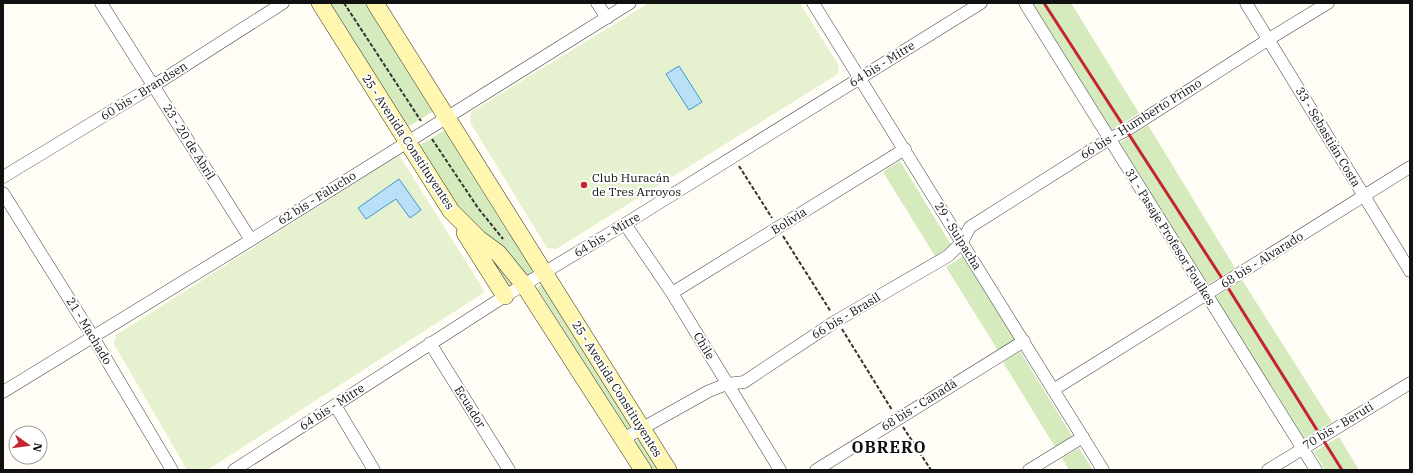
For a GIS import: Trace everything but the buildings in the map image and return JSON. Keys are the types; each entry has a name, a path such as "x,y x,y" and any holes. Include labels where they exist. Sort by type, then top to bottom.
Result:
{"main road":[{"name":"25 - Avenida Constituyentes","path":"320,3 451,211 479,239 498,253 524,285 643,470"},
{"name":"25 - Avenida Constituyentes","path":"375,3 668,470"},
{"path":"451,211 505,296"}],"street":[{"name":"23 - 20 de Abril","path":"101,3 251,240"},
{"name":"60 bis - Brandsen","path":"3,177 154,86 283,3"},
{"path":"597,3 606,18"},
{"name":"62 bis - Falucho","path":"3,392 251,240 407,141 630,3"},
{"name":"29 - Suipacha","path":"813,3 1103,470"},
{"name":"64 bis - Mitre","path":"235,470 505,296 625,224 981,3"},
{"name":"31 - Pasaje Profesor Foulkes","path":"1025,3 1316,470"},
{"name":"33 - Sebastián Costa","path":"1246,3 1410,271"},
{"name":"66 bis - Humberto Primo","path":"962,242 970,227 1109,139 1127,130 1268,39 1328,3"},
{"name":"Bolivia","path":"672,292 905,149"},
{"name":"68 bis - Alvarado","path":"1053,390 1410,167"},
{"name":"21 - Machado","path":"3,193 93,337 172,470"},
{"name":"Chile","path":"625,224 672,292 780,470"},
{"name":"66 bis - Brasil","path":"727,384 744,382 836,320 948,256 962,242"},
{"name":"68 bis - Canadá","path":"816,470 1024,341"},
{"name":"Ecuador","path":"430,344 509,470"},
{"name":"70 bis - Beruti","path":"1268,470 1410,383"},
{"path":"623,439 709,391 727,384"},
{"path":"335,405 374,470"},
{"path":"1029,470 1083,437"}],"path":[{"path":"344,3 478,208 506,243"}],"green space":[{"path":"329,3 369,3 435,110 406,128"},
{"name":"Club Huracán de Tres Arroyos","path":"649,3 800,3 839,66 838,74 556,249 547,248 470,122 471,112"},
{"path":"1032,3 1071,3 1139,113 1110,131"},
{"path":"1148,125 1235,268 1207,285 1120,143"},
{"path":"447,129 533,267 532,272 527,275 523,274 456,208 418,146"},
{"path":"399,155 485,292 207,470 187,470 114,344 116,335"},
{"path":"900,161 952,246 935,256 883,172"},
{"path":"483,251 516,281 506,288"},
{"path":"963,256 1016,341 999,352 946,267"},
{"path":"1242,280 1332,422 1304,440 1214,298"},
{"path":"544,284 632,426 626,430 537,288"},
{"path":"1020,351 1072,436 1055,447 1003,362"},
{"path":"1339,437 1359,470 1325,470 1314,452"},
{"path":"641,438 660,470 651,470 634,442"},
{"path":"1079,448 1093,470 1069,470 1062,458"}],"water":[{"path":"679,66 702,102 689,110 666,74"},
{"path":"399,179 421,210 410,218 396,199 366,219 358,208"}],"railway":[{"path":"1044,3 1225,283 1342,470"}],"place":[{"name":"Club Huracán de Tres Arroyos","path":"584,185"}],"district":[{"name":"OBRERO","path":"889,447"}]}
